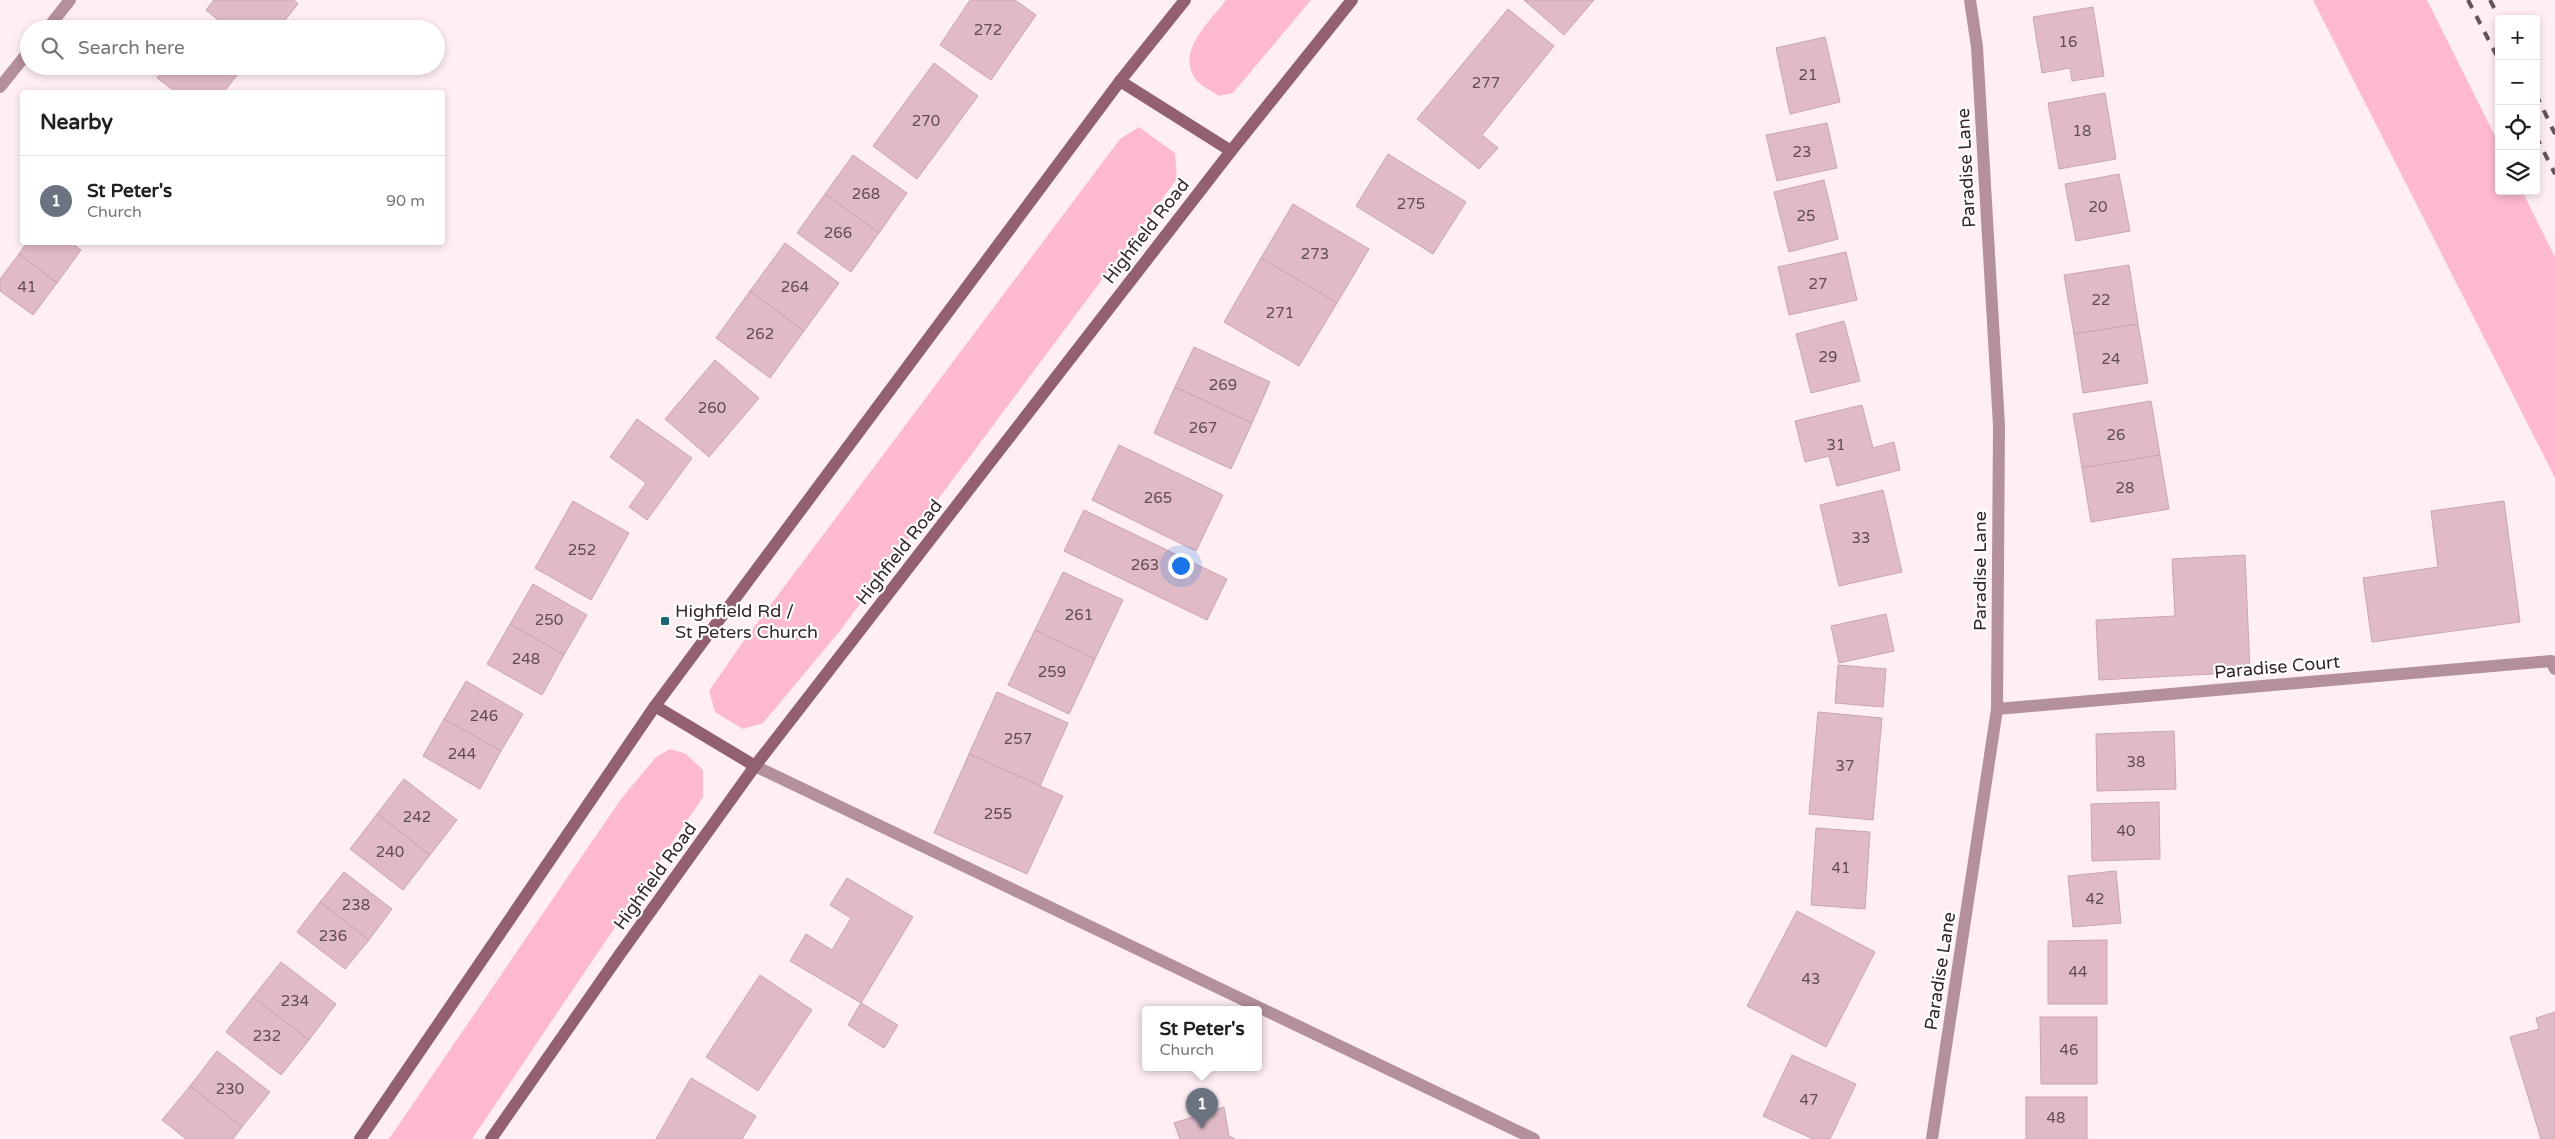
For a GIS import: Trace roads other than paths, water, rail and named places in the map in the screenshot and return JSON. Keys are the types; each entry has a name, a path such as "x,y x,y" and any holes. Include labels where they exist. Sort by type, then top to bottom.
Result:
{"street":[{"path":"54,20 70,0"},
{"path":"360,1139 655,706 1120,81 1185,0"},
{"name":"Highfield Road","path":"492,1139 620,954 755,766 1230,151 1352,0"},
{"name":"Paradise Lane","path":"1932,1139 1997,709 1999,426 1977,47 1970,0"},
{"path":"0,87 20,62"},
{"path":"1120,81 1230,151"},
{"name":"Paradise Court","path":"1997,709 2551,661 2555,669"},
{"path":"655,706 755,766 1256,1006"},
{"path":"1262,1009 1534,1139"}],"railway":[{"path":"2468,0 2495,52"},
{"path":"2490,0 2498,15"},
{"path":"2540,102 2555,134"},
{"path":"2540,144 2555,174"}],"place":[{"name":"Highfield Rd / St Peters Church","path":"665,621"},
{"name":"St Peter's","path":"1202,1129"}]}
